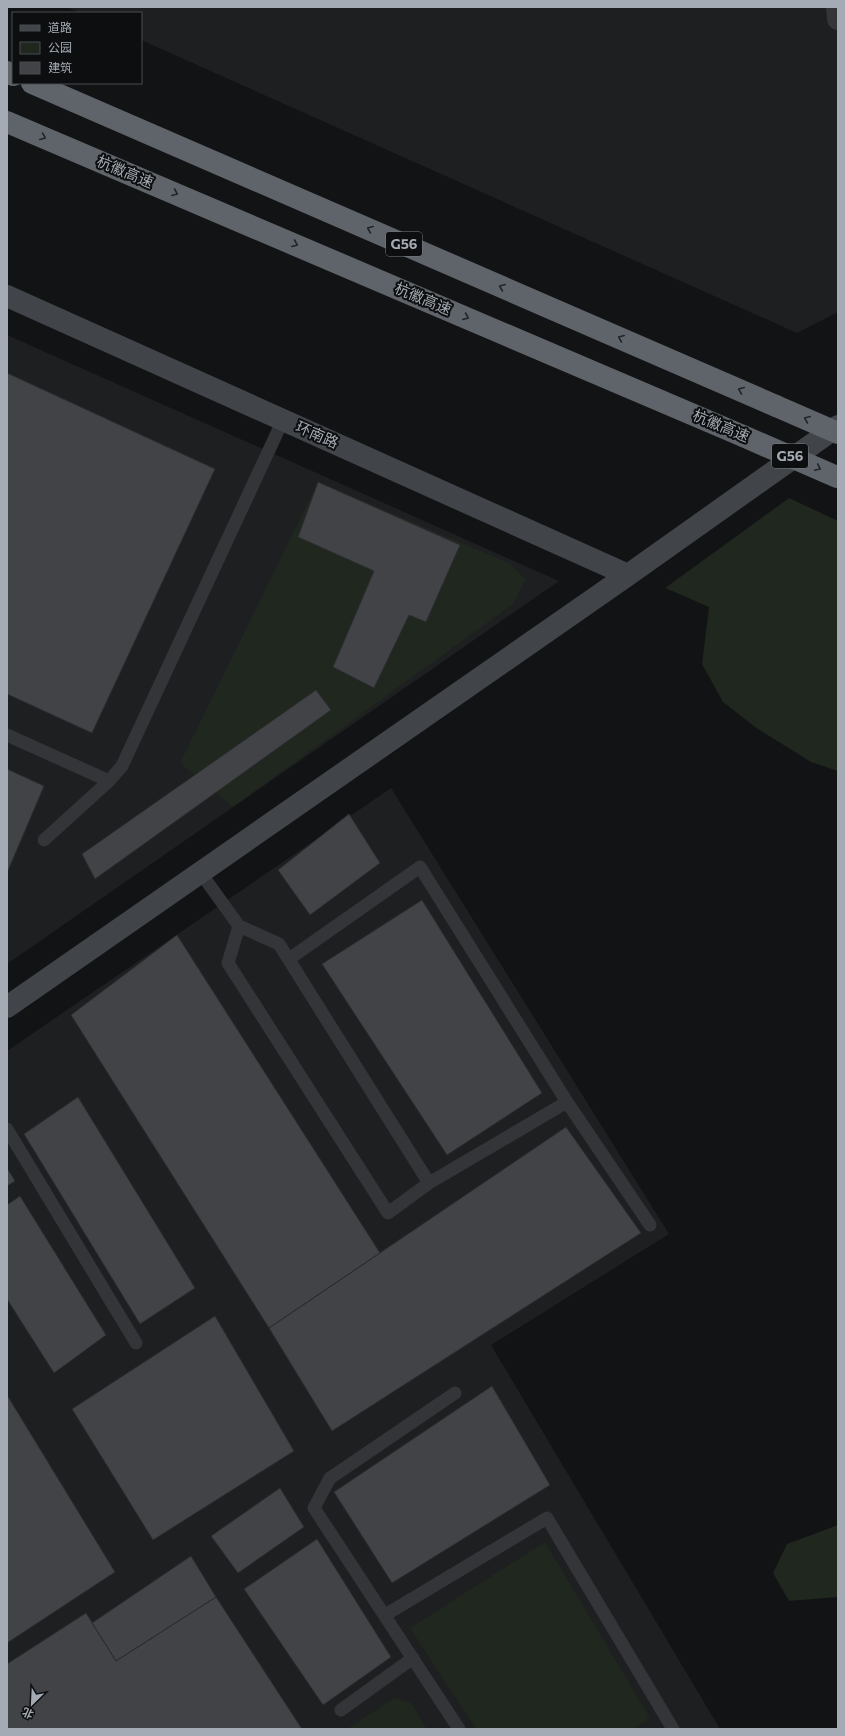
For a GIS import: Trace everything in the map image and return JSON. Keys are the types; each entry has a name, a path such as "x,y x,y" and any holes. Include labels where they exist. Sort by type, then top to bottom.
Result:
{"highway":[{"name":"G56","path":"34,84 838,433"},
{"name":"杭徽高速","path":"7,122 837,477"}],"street":[{"path":"837,7 838,19"},
{"name":"环南路","path":"7,296 628,574"},
{"path":"7,1007 838,426"}],"lane":[{"path":"44,840 108,781 122,766 283,420"},
{"path":"7,735 108,781"},
{"path":"289,959 420,867 567,1102 650,1225"},
{"path":"200,872 239,926 279,944 429,1183"},
{"path":"239,926 228,963 388,1213 429,1183 567,1102"},
{"path":"7,1130 136,1343"},
{"path":"455,1393 330,1478 314,1508 459,1729"},
{"path":"385,1615 547,1518 673,1729"},
{"path":"341,1710 413,1658"}],"shaded area":[{"path":"67,7 838,7 838,312 797,333 142,40 142,12 78,12"},
{"path":"7,335 559,581 7,964"},
{"path":"391,788 669,1234 491,1345 720,1729 7,1729 7,1051"}],"green space":[{"path":"318,482 509,563 526,579 513,604 233,807 180,763"},
{"path":"789,498 838,521 838,771 811,762 755,727 723,702 702,664 709,607 665,588"},
{"path":"838,1525 838,1597 789,1601 773,1573 787,1544"},
{"path":"545,1542 650,1718 633,1729 476,1729 410,1628"},
{"path":"394,1698 411,1703 427,1729 347,1729"}],"building":[{"path":"7,373 215,469 92,733 7,694"},
{"path":"318,482 460,545 426,622 409,615 374,688 333,667 374,571 298,537"},
{"path":"316,690 331,710 95,879 82,854"},
{"path":"7,769 44,786 7,873"},
{"path":"349,814 380,863 310,915 278,870"},
{"path":"422,900 542,1093 447,1155 322,964"},
{"path":"177,935 380,1253 269,1328 71,1015"},
{"path":"78,1097 195,1288 140,1324 24,1134"},
{"path":"566,1127 641,1233 332,1431 269,1328"},
{"path":"7,1168 15,1181 7,1186"},
{"path":"20,1196 106,1335 54,1373 7,1299 7,1205"},
{"path":"215,1316 294,1451 153,1540 72,1409"},
{"path":"492,1386 550,1485 392,1583 334,1492"},
{"path":"7,1395 115,1572 7,1643"},
{"path":"280,1488 304,1527 238,1573 211,1536"},
{"path":"317,1539 391,1657 323,1705 244,1589"},
{"path":"191,1556 216,1597 116,1661 92,1623"},
{"path":"216,1597 302,1729 7,1729 7,1664 86,1613 116,1661"}]}
